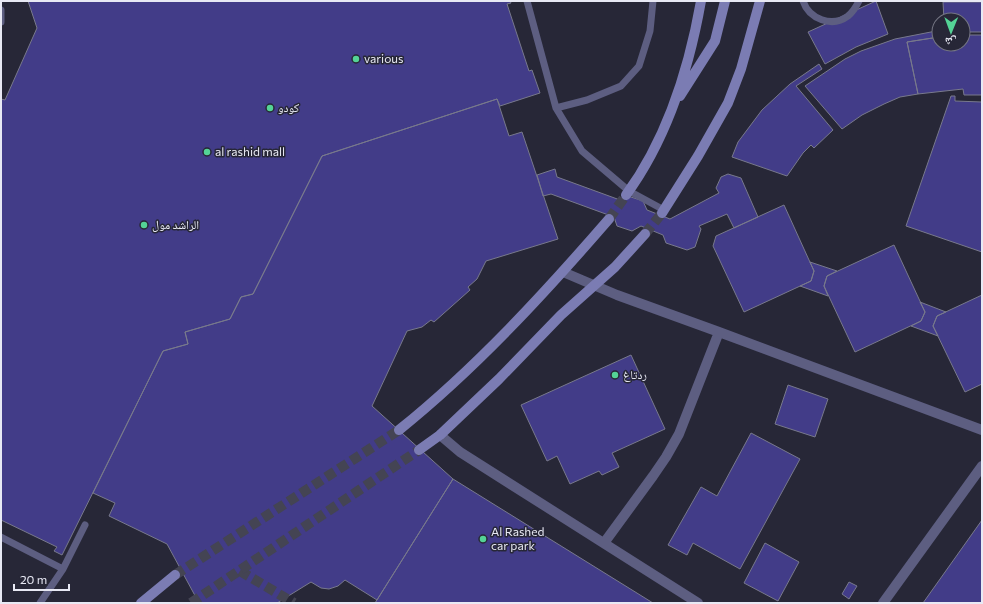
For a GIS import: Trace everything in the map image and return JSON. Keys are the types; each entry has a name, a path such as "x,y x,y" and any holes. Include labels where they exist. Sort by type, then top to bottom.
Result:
{"main road":[{"path":"628,193 657,143 670,112 687,66 696,31 701,1"},
{"path":"670,112 715,41 726,1"},
{"path":"663,211 698,156 728,103 741,69 760,1"},
{"path":"399,430 431,405 481,356 563,272 609,219"},
{"path":"419,450 440,435 500,379 561,315 615,266 645,234"},
{"path":"141,603 175,575"}],"street":[{"path":"563,272 617,295 982,430"},
{"path":"604,543 653,476 676,440 719,332"},
{"path":"440,435 460,452 698,603"},
{"path":"883,603 982,466"}],"lane":[{"path":"527,1 556,108 582,151 628,193 663,211"},
{"path":"556,108 587,100 621,86 639,66 650,31 653,1"},
{"path":"803,1 810,13 818,19 828,21 838,21 847,17 854,10 859,1"},
{"path":"1,10 1,22"},
{"path":"40,603 63,569 85,526"},
{"path":"1,537 63,569"}],"building":[{"name":"الراشد مول","path":"28,1 510,1 511,3 507,4 529,71 532,70 540,93 500,106 497,99 322,156 253,294 241,297 230,319 185,332 188,344 163,351 62,555 54,551 57,547 1,520 1,99 5,100 37,28"},
{"path":"876,1 888,34 856,47 825,64 808,32"},
{"path":"943,2 982,2 982,32 971,32 971,12 944,12"},
{"path":"931,32 931,38 907,42 918,94 900,97 884,104 862,115 842,129 805,86 845,59 861,51 895,39"},
{"path":"971,35 982,35 982,95 964,95 963,89 918,94 907,42 931,38 931,52 971,52"},
{"path":"819,64 822,69 796,86 833,130 814,148 811,145 803,153 787,176 732,157 738,142 762,110 790,84"},
{"path":"951,96 955,96 955,101 982,102 982,252 906,226"},
{"path":"497,99 509,136 522,132 558,239 486,261 477,279 468,287 470,290 434,322 431,320 422,327 407,331 372,406 453,479 377,600 345,580 338,586 329,589 321,588 311,582 277,603 199,603 167,544 109,516 115,503 93,493 163,351 188,344 185,332 230,319 241,297 253,294 322,156"},
{"path":"555,169 557,177 620,200 628,196 643,201 647,210 670,219 719,193 716,188 721,177 728,174 741,178 758,217 734,228 727,214 699,226 701,229 695,247 687,250 666,243 663,235 641,226 632,231 617,226 614,217 551,194 543,196 537,175"},
{"path":"784,205 814,271 811,281 744,312 713,246 716,236"},
{"path":"894,245 925,312 921,321 855,352 824,286 827,276"},
{"path":"810,262 837,271 827,276 824,286 828,296 800,286 811,281 814,271"},
{"path":"982,295 982,384 965,392 933,326 937,316"},
{"path":"920,302 946,312 937,316 933,326 938,336 911,326 921,321 925,312"},
{"path":"631,355 665,429 612,453 619,467 602,475 599,471 570,484 557,456 547,461 521,405"},
{"path":"788,385 828,399 815,437 775,424"},
{"path":"751,433 800,459 740,569 693,543 687,555 668,545 701,487 717,496"},
{"name":"Al Rashed car park","path":"453,479 653,603 375,603"},
{"path":"982,520 982,603 923,603"},
{"path":"765,543 799,562 778,601 744,583"},
{"path":"849,582 857,586 849,599 842,594"}],"tunnel":[{"path":"609,219 626,195"},
{"path":"645,234 662,213"},
{"path":"175,575 399,430"},
{"path":"191,603 419,450"},
{"path":"240,571 294,603"}],"place":[{"name":"various","path":"356,59"},
{"name":"كودو","path":"270,108"},
{"name":"al rashid mall","path":"207,152"},
{"name":"الراشد مول","path":"144,225"},
{"name":"ردتاغ","path":"615,375"},
{"name":"Al Rashed car park","path":"483,539"}]}
